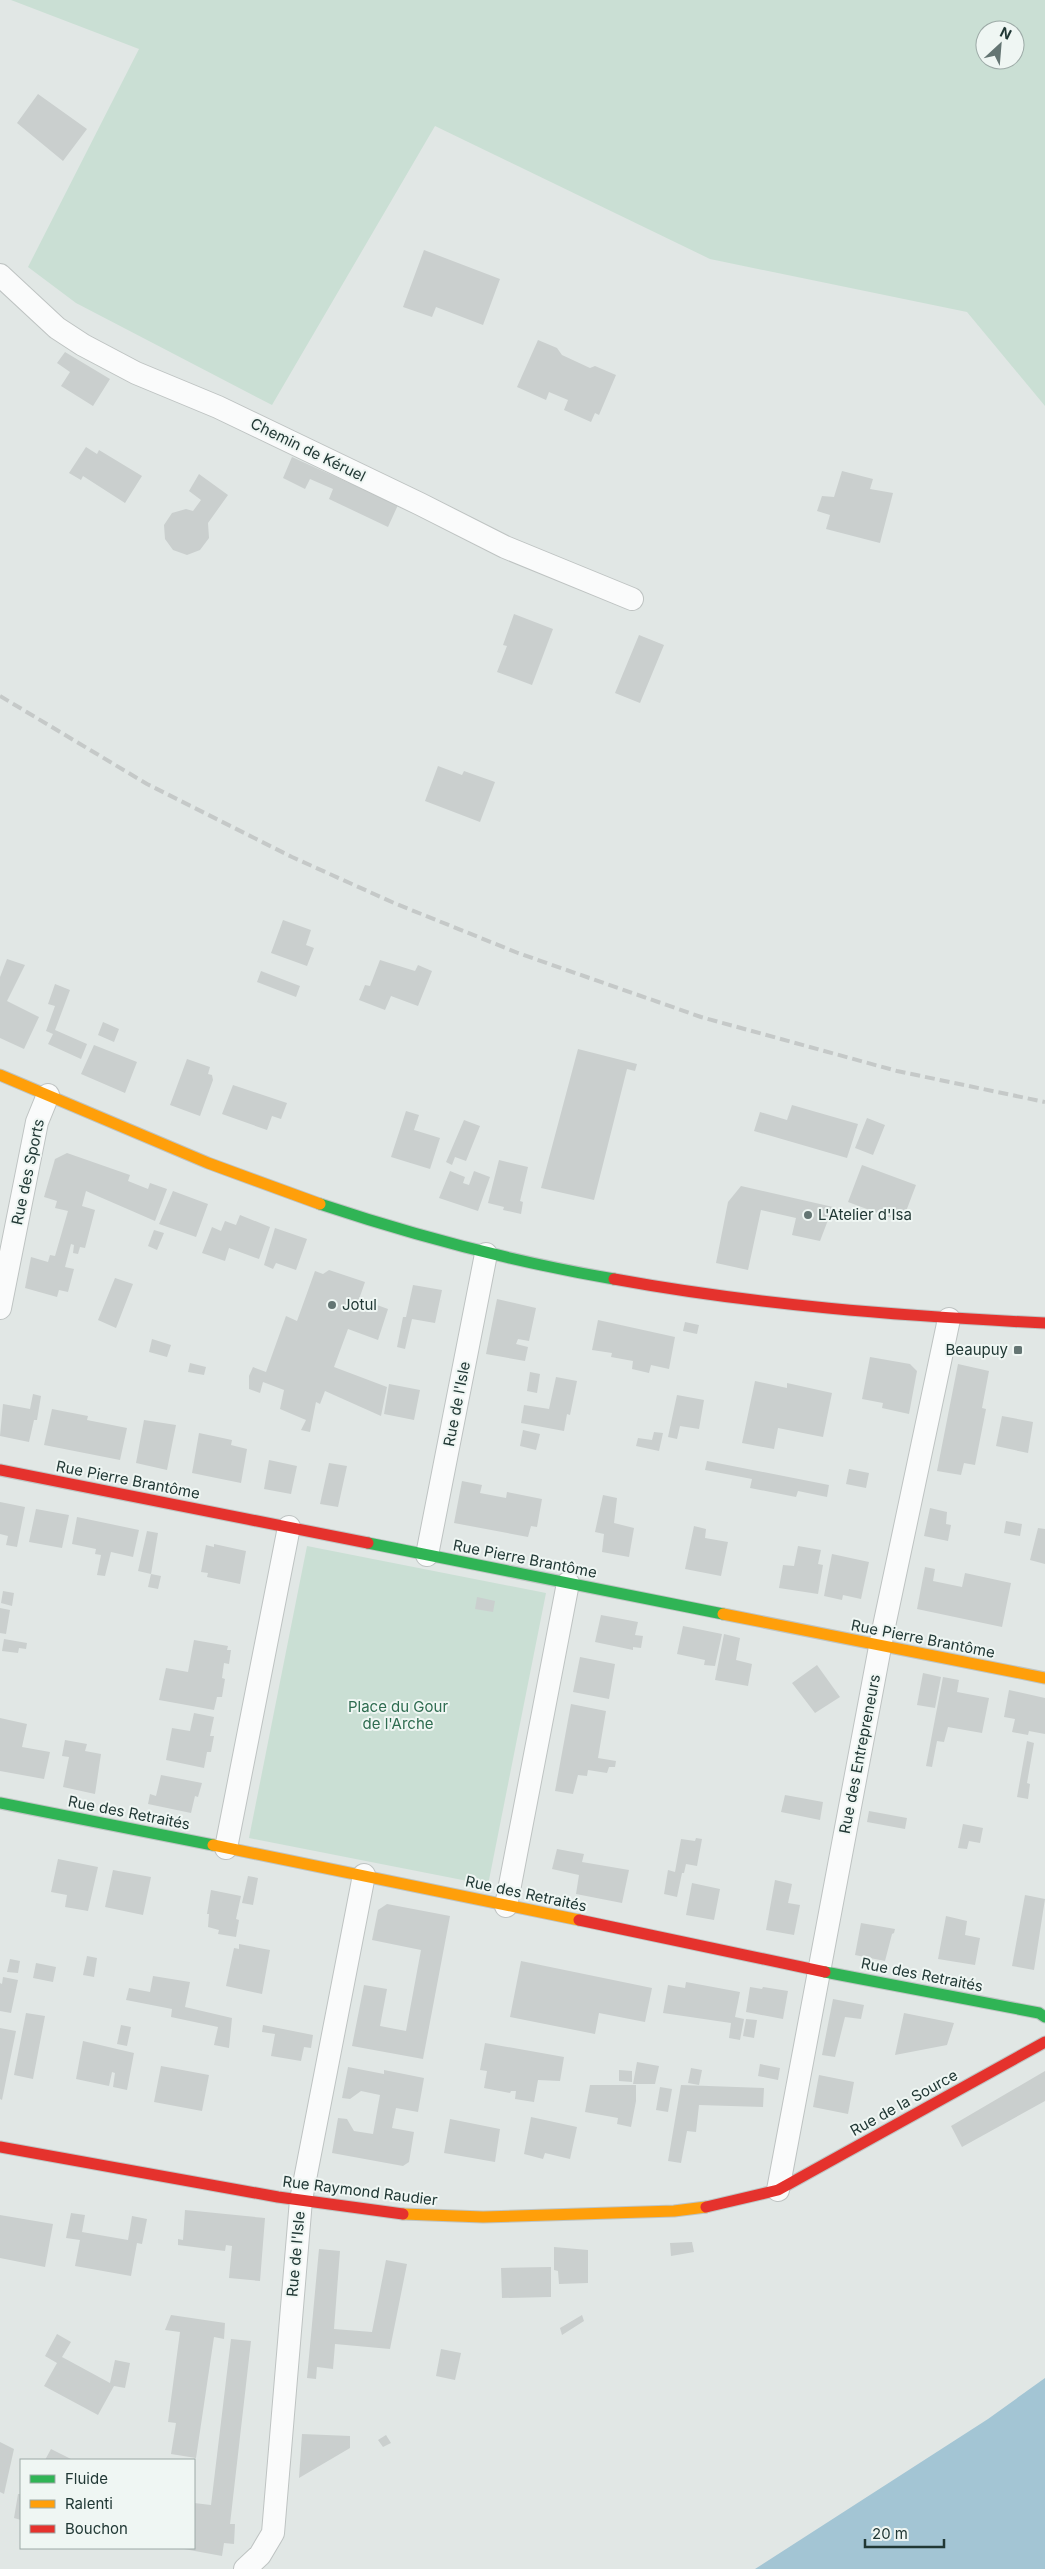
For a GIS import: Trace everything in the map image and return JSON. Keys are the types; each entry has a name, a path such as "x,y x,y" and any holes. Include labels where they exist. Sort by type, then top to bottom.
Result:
{"street":[{"name":"Chemin de Kéruel","path":"0,275 57,328 83,345 119,364 218,407 505,547 632,599"},
{"path":"0,1075 183,1152 334,1210 486,1254 620,1282 824,1307 950,1318 1045,1323"},
{"name":"Rue des Sports","path":"0,1308 37,1122 48,1095"},
{"name":"Rue de l'Isle","path":"427,1555 486,1254"},
{"name":"Rue des Entrepreneurs","path":"778,2190 880,1646 950,1318"},
{"name":"Rue Pierre Brantôme","path":"0,1470 1045,1678"},
{"path":"226,1848 290,1527"},
{"path":"506,1906 568,1583"},
{"name":"Rue des Retraités","path":"0,1803 364,1875 819,1971 1039,2013 1045,2016"},
{"name":"Rue de l'Isle","path":"245,2569 260,2554 273,2533 301,2200 364,1875"},
{"name":"Rue de la Source","path":"778,2190 1045,2042"},
{"name":"Rue Raymond Raudier","path":"0,2147 301,2200 417,2216 483,2218 674,2211 724,2204 778,2190"}],"green space":[{"path":"11,0 1045,0 1045,406 967,312 710,259 435,126 272,405 76,303 28,267 139,49"},
{"name":"Place du Gour de l'Arche","path":"307,1546 546,1593 488,1885 249,1838"}],"water":[{"path":"1045,2378 1045,2569 755,2569 988,2419"}],"building":[{"path":"38,94 87,129 63,161 17,123"},
{"path":"424,250 500,279 483,325 436,307 432,317 403,307"},
{"path":"538,340 557,348 562,355 590,368 595,366 616,375 599,415 595,413 591,422 564,410 568,400 549,392 546,400 517,387"},
{"path":"65,352 110,379 93,406 61,386 70,372 57,363"},
{"path":"86,447 97,454 99,450 142,476 125,503 83,476 81,480 69,473"},
{"path":"292,457 398,505 388,527 329,499 333,489 310,479 305,489 283,478"},
{"path":"842,471 873,479 870,489 893,493 880,543 826,529 830,515 817,511 822,496 834,497"},
{"path":"199,474 228,495 208,523 209,538 200,550 187,555 173,550 165,539 164,525 172,513 186,509 193,511 201,500 189,491"},
{"path":"514,614 553,629 532,685 497,672 507,646 503,645"},
{"path":"639,635 664,645 640,703 615,693"},
{"path":"438,766 462,775 464,771 495,782 480,822 425,801"},
{"path":"283,920 311,930 306,945 314,948 307,966 271,953"},
{"path":"7,959 25,965 7,1001 39,1017 24,1049 0,1038 0,977"},
{"path":"380,960 415,971 418,965 432,971 418,1006 391,996 385,1010 359,1000 365,985 370,986"},
{"path":"261,971 300,986 296,997 257,982"},
{"path":"55,984 70,990 55,1030 87,1044 81,1059 48,1044 53,1034 46,1031 55,1006 48,1004"},
{"path":"103,1022 119,1029 114,1042 98,1035"},
{"path":"94,1045 137,1062 125,1093 81,1074"},
{"path":"578,1049 637,1064 635,1071 627,1069 594,1200 541,1188"},
{"path":"187,1059 210,1067 208,1074 212,1075 213,1080 200,1116 170,1105"},
{"path":"233,1085 287,1103 281,1119 272,1116 267,1130 222,1114"},
{"path":"792,1105 858,1124 847,1158 754,1131 760,1112 787,1120"},
{"path":"406,1111 419,1115 414,1130 440,1138 430,1169 391,1157"},
{"path":"867,1118 885,1125 873,1155 855,1148"},
{"path":"464,1120 480,1126 466,1161 455,1157 452,1165 446,1162"},
{"path":"67,1153 130,1175 128,1181 148,1189 150,1183 167,1189 155,1221 86,1191 82,1206 95,1210 85,1248 80,1247 78,1254 73,1253 74,1245 71,1244 65,1267 74,1269 68,1292 59,1290 57,1297 25,1288 31,1257 48,1262 50,1255 55,1256 68,1211 55,1208 57,1201 44,1197 55,1159"},
{"path":"499,1160 528,1167 520,1201 523,1202 521,1214 503,1210 504,1207 488,1203"},
{"path":"862,1165 916,1185 902,1222 848,1202"},
{"path":"450,1171 465,1177 463,1183 469,1185 474,1171 490,1177 478,1211 439,1198"},
{"path":"741,1186 833,1207 820,1241 792,1235 796,1218 761,1210 748,1270 716,1263 728,1202"},
{"path":"173,1191 208,1204 196,1237 159,1224"},
{"path":"240,1215 270,1227 259,1259 229,1248 225,1261 202,1253 212,1227 221,1231 225,1221 236,1225"},
{"path":"275,1228 307,1239 296,1270 276,1263 273,1269 264,1265"},
{"path":"154,1230 164,1233 157,1250 148,1246"},
{"path":"329,1270 365,1282 357,1305 375,1312 377,1305 388,1309 378,1340 348,1329 334,1367 387,1387 381,1416 325,1391 320,1404 316,1402 310,1432 301,1430 306,1420 280,1409 284,1390 263,1382 260,1393 249,1389 249,1376 253,1367 266,1372 286,1316 297,1321 315,1271 323,1274"},
{"path":"115,1278 133,1284 116,1328 98,1320"},
{"path":"413,1285 442,1290 435,1323 412,1319 405,1349 397,1347 403,1317 406,1317"},
{"path":"497,1299 536,1308 529,1341 518,1339 516,1344 528,1347 525,1361 486,1354"},
{"path":"598,1320 675,1337 669,1369 651,1365 649,1373 632,1369 633,1361 611,1357 612,1353 592,1350"},
{"path":"685,1322 699,1325 697,1334 683,1331"},
{"path":"152,1339 171,1345 167,1357 149,1352"},
{"path":"870,1357 910,1364 917,1371 909,1414 882,1408 883,1403 862,1399"},
{"path":"190,1363 206,1367 204,1375 188,1372"},
{"path":"958,1364 989,1371 982,1408 986,1409 975,1465 964,1463 961,1475 937,1471"},
{"path":"530,1372 540,1374 537,1393 527,1391"},
{"path":"556,1377 577,1381 570,1415 567,1414 564,1431 521,1423 524,1405 549,1409"},
{"path":"755,1381 787,1388 787,1383 832,1393 823,1437 778,1428 774,1449 742,1443"},
{"path":"389,1384 420,1390 414,1420 384,1414"},
{"path":"33,1394 41,1396 37,1420 34,1420 29,1442 0,1436 3,1404 30,1409"},
{"path":"677,1395 704,1400 699,1429 680,1426 677,1439 668,1437"},
{"path":"52,1409 88,1416 87,1420 127,1428 120,1460 44,1445"},
{"path":"1002,1416 1033,1422 1028,1453 996,1446"},
{"path":"144,1420 176,1425 167,1470 136,1463"},
{"path":"523,1430 540,1434 536,1450 520,1446"},
{"path":"654,1432 663,1433 659,1451 636,1446 638,1438 652,1440"},
{"path":"199,1433 232,1440 231,1445 247,1449 241,1483 192,1473"},
{"path":"269,1460 297,1466 291,1494 264,1489"},
{"path":"707,1461 829,1485 827,1497 798,1491 796,1497 750,1488 752,1479 705,1470"},
{"path":"329,1463 347,1466 338,1507 320,1504"},
{"path":"849,1469 869,1473 866,1488 846,1484"},
{"path":"462,1481 482,1485 480,1493 506,1498 507,1492 542,1499 537,1527 531,1526 528,1537 454,1523"},
{"path":"603,1495 617,1498 614,1523 634,1528 629,1557 602,1552 604,1534 595,1532"},
{"path":"0,1502 25,1507 17,1547 6,1545 8,1536 0,1534"},
{"path":"930,1508 947,1512 946,1524 951,1525 948,1541 924,1536"},
{"path":"36,1509 69,1515 62,1548 29,1542"},
{"path":"77,1517 139,1530 133,1557 111,1552 105,1576 97,1575 101,1555 95,1554 96,1549 72,1544"},
{"path":"1006,1521 1022,1524 1020,1536 1004,1533"},
{"path":"694,1526 706,1529 705,1538 728,1542 721,1576 685,1569"},
{"path":"1038,1528 1045,1529 1045,1564 1030,1560"},
{"path":"147,1531 158,1533 151,1574 138,1571"},
{"path":"214,1544 246,1551 240,1584 207,1577 208,1573 201,1572 206,1545 214,1547"},
{"path":"798,1546 821,1550 818,1564 823,1565 818,1594 779,1588 783,1565 794,1566"},
{"path":"832,1554 869,1562 861,1599 843,1595 842,1600 824,1596"},
{"path":"925,1567 935,1569 933,1581 962,1587 965,1573 1011,1583 1002,1627 917,1609"},
{"path":"151,1574 161,1576 158,1589 148,1587"},
{"path":"3,1591 14,1593 12,1606 1,1603"},
{"path":"477,1597 495,1601 493,1612 475,1609"},
{"path":"0,1608 10,1610 6,1634 0,1633"},
{"path":"601,1615 638,1622 635,1635 643,1636 641,1648 633,1647 633,1650 595,1642"},
{"path":"683,1626 722,1634 715,1666 704,1665 705,1660 677,1654"},
{"path":"724,1634 740,1638 736,1660 752,1664 748,1686 715,1680"},
{"path":"4,1639 27,1643 26,1649 19,1648 18,1653 2,1651"},
{"path":"194,1640 228,1646 227,1650 231,1650 229,1664 224,1663 222,1678 225,1679 222,1697 217,1697 214,1710 159,1700 166,1668 188,1672"},
{"path":"580,1657 615,1664 609,1699 573,1692"},
{"path":"817,1665 840,1697 815,1713 792,1683"},
{"path":"923,1673 941,1677 935,1708 917,1705"},
{"path":"943,1677 959,1680 957,1692 989,1698 982,1733 948,1727 944,1742 937,1741 932,1767 926,1766"},
{"path":"1009,1690 1045,1698 1045,1734 1029,1731 1028,1735 1012,1732 1015,1719 1004,1717"},
{"path":"571,1704 606,1711 598,1758 616,1761 615,1767 609,1767 607,1773 588,1770 587,1776 578,1775 573,1794 555,1791"},
{"path":"194,1713 214,1717 210,1736 214,1736 211,1752 207,1752 204,1768 166,1760 172,1728 190,1731"},
{"path":"0,1718 27,1724 22,1747 50,1752 44,1779 0,1771"},
{"path":"65,1740 87,1744 85,1751 101,1754 95,1794 63,1787 69,1757 62,1756"},
{"path":"1027,1741 1034,1743 1027,1783 1030,1784 1028,1799 1017,1797"},
{"path":"161,1775 202,1783 198,1797 195,1796 191,1813 148,1804 150,1794 156,1796"},
{"path":"785,1795 823,1802 820,1820 781,1812"},
{"path":"869,1811 907,1818 905,1829 867,1822"},
{"path":"963,1824 983,1828 980,1843 969,1841 967,1849 958,1848"},
{"path":"696,1838 702,1839 697,1866 686,1864 677,1897 664,1894 668,1870 675,1872 681,1839 695,1841"},
{"path":"557,1849 584,1854 582,1862 629,1870 622,1903 576,1894 579,1875 552,1869"},
{"path":"58,1859 98,1867 88,1911 65,1907 67,1895 51,1892"},
{"path":"113,1870 151,1877 143,1915 105,1907"},
{"path":"248,1876 258,1878 253,1905 242,1903"},
{"path":"775,1880 792,1884 788,1903 800,1905 794,1935 766,1930"},
{"path":"692,1883 720,1889 714,1920 686,1915"},
{"path":"211,1890 241,1896 236,1919 239,1920 236,1937 218,1934 219,1930 208,1927 209,1914 207,1914"},
{"path":"1025,1895 1045,1899 1034,1970 1012,1966"},
{"path":"387,1904 450,1916 423,2059 352,2046 364,1985 387,1989 380,2026 406,2031 421,1950 372,1940 378,1910"},
{"path":"946,1916 967,1921 965,1935 980,1938 975,1965 938,1959"},
{"path":"861,1923 895,1929 885,1961 855,1955"},
{"path":"239,1944 270,1950 262,1994 226,1986 234,1948 239,1949"},
{"path":"87,1956 97,1958 94,1977 83,1975"},
{"path":"10,1959 20,1961 18,1973 7,1972"},
{"path":"521,1961 652,1988 645,2022 599,2013 595,2034 510,2017"},
{"path":"36,1963 56,1967 53,1982 33,1978"},
{"path":"153,1976 190,1982 185,2007 232,2018 229,2048 214,2045 218,2027 171,2017 172,2009 126,2000 129,1988 150,1992"},
{"path":"3,1977 18,1980 11,2013 0,2011 0,1983 2,1984"},
{"path":"686,1982 740,1992 735,2017 744,2019 740,2040 729,2038 731,2023 663,2013 668,1985 685,1988"},
{"path":"750,1987 788,1991 783,2019 746,2012"},
{"path":"833,1999 864,2005 861,2019 845,2017 835,2057 822,2055"},
{"path":"26,2013 45,2016 33,2079 14,2075"},
{"path":"904,2013 954,2023 947,2045 895,2055"},
{"path":"746,2019 757,2020 754,2038 743,2036"},
{"path":"121,2025 131,2027 127,2046 117,2044"},
{"path":"263,2025 313,2035 311,2048 304,2047 301,2061 271,2056 275,2034 262,2032"},
{"path":"0,2028 16,2031 2,2100 0,2099"},
{"path":"83,2041 134,2053 127,2090 113,2087 115,2073 112,2072 109,2086 76,2079"},
{"path":"485,2043 564,2057 560,2081 538,2080 534,2102 515,2099 516,2091 511,2091 510,2093 484,2088 487,2071 480,2070"},
{"path":"637,2062 659,2066 655,2084 633,2084"},
{"path":"760,2064 780,2068 778,2080 758,2076"},
{"path":"161,2066 209,2075 202,2111 154,2102"},
{"path":"348,2067 384,2074 384,2070 424,2078 418,2112 396,2108 392,2128 414,2132 409,2162 403,2166 332,2153 338,2118 347,2119 354,2131 373,2134 380,2095 361,2091 350,2099 342,2098"},
{"path":"691,2068 702,2070 699,2085 688,2083"},
{"path":"619,2070 632,2071 632,2082 619,2081"},
{"path":"1045,2071 1045,2101 962,2147 951,2126"},
{"path":"819,2075 854,2082 848,2114 813,2107"},
{"path":"590,2085 636,2085 636,2101 631,2127 617,2124 618,2118 585,2112"},
{"path":"681,2085 764,2088 763,2107 699,2105 696,2132 687,2131 681,2163 668,2161"},
{"path":"660,2087 672,2089 668,2112 656,2110"},
{"path":"531,2117 577,2127 570,2159 545,2153 543,2159 524,2154"},
{"path":"450,2119 500,2129 495,2162 444,2153"},
{"path":"185,2210 265,2218 260,2281 229,2278 232,2246 226,2245 225,2251 178,2245 178,2239 183,2240"},
{"path":"71,2213 85,2215 82,2232 128,2240 132,2216 147,2219 142,2244 137,2243 131,2276 75,2266 80,2240 66,2238"},
{"path":"0,2215 53,2224 45,2267 0,2258"},
{"path":"692,2242 694,2252 671,2256 670,2243"},
{"path":"554,2247 588,2250 588,2283 559,2284 558,2271 554,2270"},
{"path":"319,2249 340,2251 334,2329 372,2332 386,2260 407,2264 390,2349 335,2344 333,2369 317,2367 316,2379 307,2378"},
{"path":"551,2267 551,2297 502,2298 501,2268"},
{"path":"171,2315 225,2323 224,2339 214,2337 196,2458 171,2454 176,2423 168,2422 180,2332 165,2330"},
{"path":"582,2315 584,2321 562,2335 560,2328"},
{"path":"57,2334 71,2342 62,2357 110,2383 115,2360 130,2363 125,2388 114,2386 98,2415 44,2386 57,2363 45,2356"},
{"path":"231,2339 251,2341 230,2524 235,2524 234,2544 224,2543 222,2556 184,2549 195,2549 195,2503 211,2505"},
{"path":"441,2349 461,2353 455,2380 436,2376"},
{"path":"302,2434 350,2436 350,2448 299,2478"},
{"path":"386,2435 391,2443 383,2447 378,2440"},
{"path":"0,2442 14,2449 4,2494 0,2492"},
{"path":"51,2449 71,2459 46,2459"},
{"path":"18,2494 20,2494 20,2520 14,2518"}],"railway":[{"path":"0,696 147,784 292,857 394,903 518,953 701,1017 897,1071 1045,1102"}],"traffic: fast":[{"path":"320,1204 392,1227 466,1247 539,1265 614,1279"},
{"path":"368,1543 723,1614"},
{"path":"0,1803 213,1845"},
{"path":"825,1972 1039,2013 1045,2017"}],"traffic: slow":[{"path":"0,1075 208,1163 320,1204"},
{"path":"723,1614 1045,1678"},
{"path":"213,1845 579,1920"},
{"path":"403,2214 483,2217 674,2211 706,2207"}],"traffic: jam":[{"path":"614,1279 775,1303 882,1313 1045,1323"},
{"path":"0,1470 368,1543"},
{"path":"579,1920 825,1972"},
{"path":"706,2207 778,2190 1045,2042"},
{"path":"0,2147 278,2197 403,2214"}],"place":[{"name":"L'Atelier d'Isa","path":"808,1215"},
{"name":"Jotul","path":"332,1305"},
{"name":"Beaupuy","path":"1018,1350"}]}
